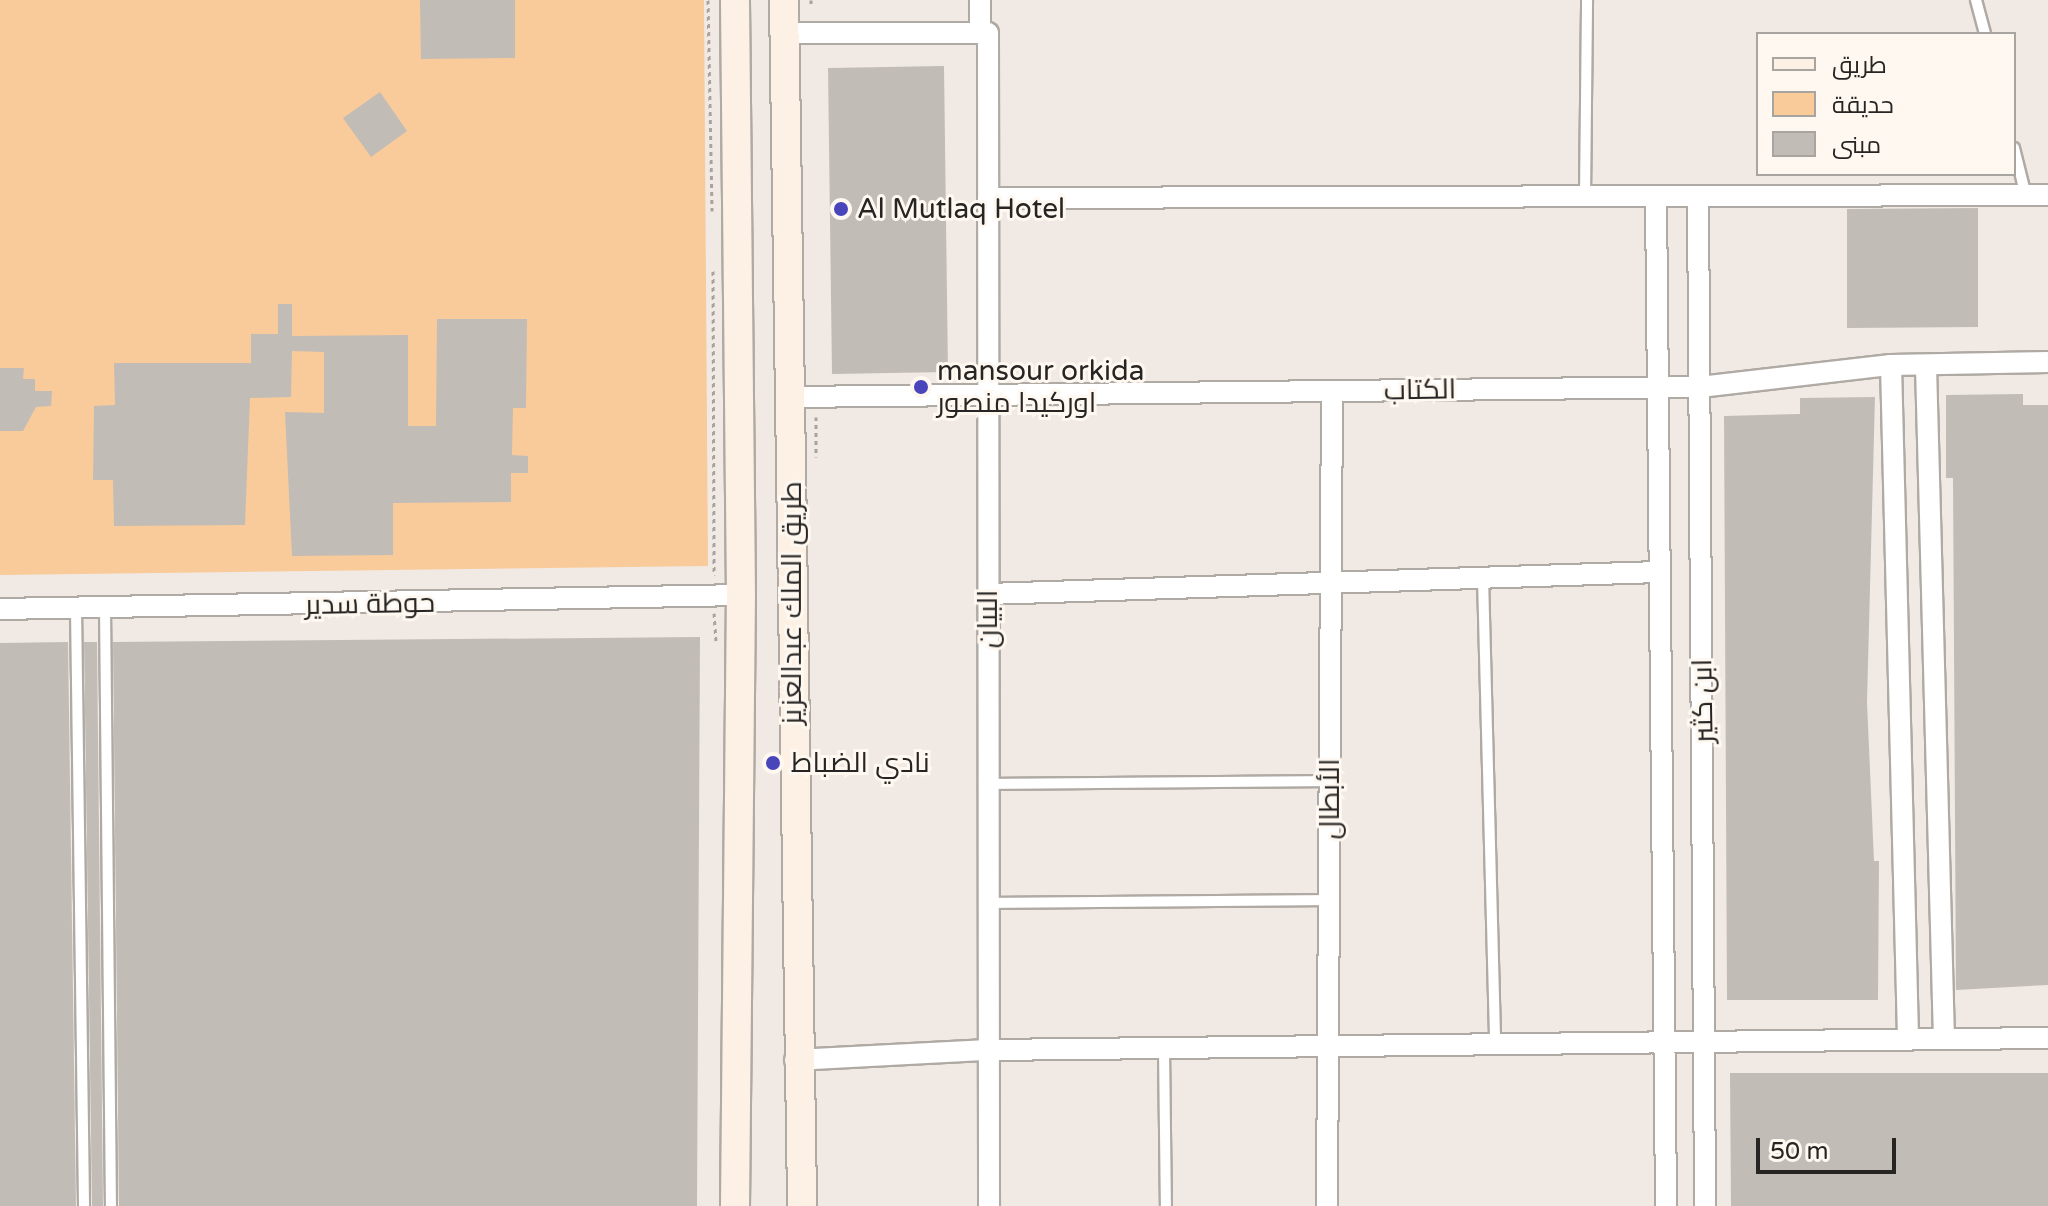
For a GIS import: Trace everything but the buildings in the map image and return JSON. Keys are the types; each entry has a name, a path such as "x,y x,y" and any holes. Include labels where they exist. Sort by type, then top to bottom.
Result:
{"main road":[{"name":"طريق الملك عبدالعزيز","path":"735,0 741,595 735,1206"},
{"name":"طريق الملك عبدالعزيز","path":"798,4 785,33 791,397 795,1060 802,1206"}],"street":[{"name":"البيان","path":"980,0 984,33 988,198 989,1206"},
{"path":"785,33 984,33"},
{"path":"988,198 2048,195"},
{"name":"ابن كثير","path":"1656,197 1666,1206"},
{"name":"ابن كثير","path":"1698,197 1707,1040 1705,1206"},
{"name":"الكتاب","path":"791,397 1700,387 1891,365 2048,362"},
{"path":"1891,365 1908,1038"},
{"path":"1926,366 1944,1038"},
{"name":"الأبطال","path":"1327,1206 1332,391"},
{"path":"988,594 1659,572"},
{"name":"حوطة سدير","path":"0,609 741,595"},
{"path":"795,1060 988,1050 2048,1038"}],"lane":[{"path":"1585,197 1587,0"},
{"path":"1976,0 1984,32"},
{"path":"2016,156 2026,196"},
{"path":"1483,578 1495,1044"},
{"path":"105,607 111,1206"},
{"path":"76,608 84,1206"},
{"path":"988,784 1330,781"},
{"path":"988,903 1329,900"},
{"path":"1164,1049 1166,1206"}],"path":[{"path":"708,0 712,221"},
{"path":"798,4 811,0"},
{"path":"713,267 714,583"}],"green space":[{"path":"0,0 704,0 708,566 0,575"}],"place":[{"name":"Al Mutlaq Hotel","path":"841,209"},
{"name":"mansour orkida اوركيدا منصور","path":"921,387"},
{"name":"نادي الضباط","path":"773,763"}]}
